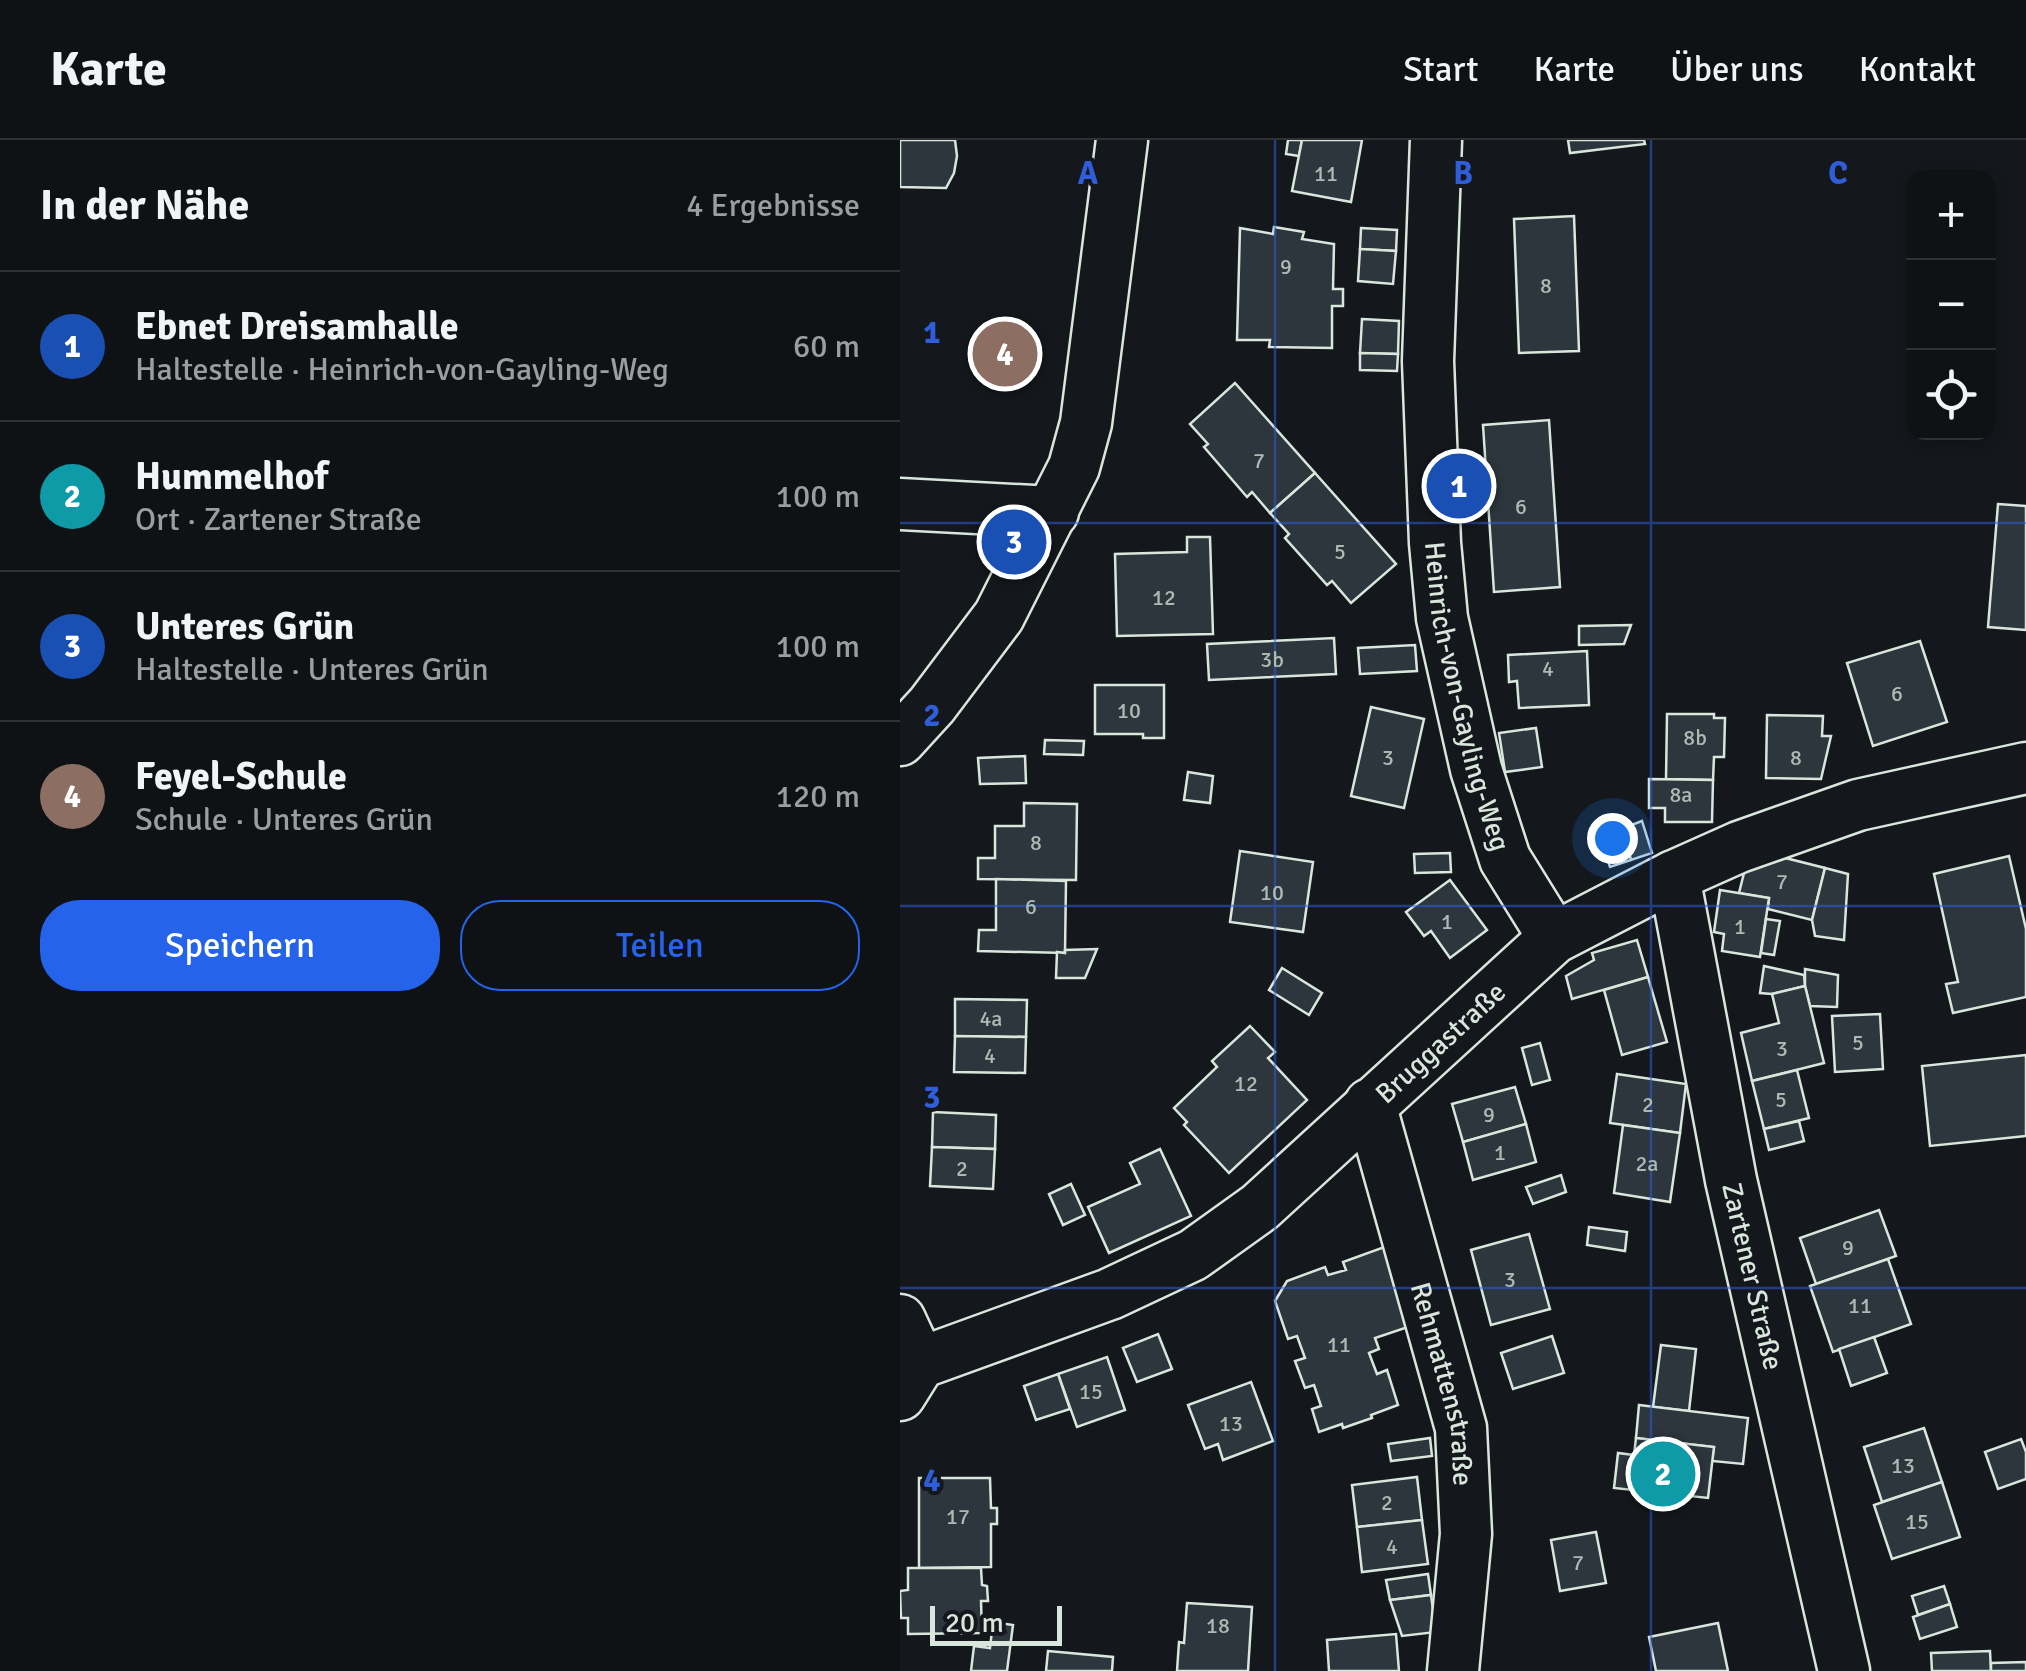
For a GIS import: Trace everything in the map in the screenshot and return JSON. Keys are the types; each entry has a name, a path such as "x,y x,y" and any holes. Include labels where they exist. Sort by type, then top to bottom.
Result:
{"street":[{"path":"900,740 932,705 999,616 1074,467 1086,423 1122,140"},
{"name":"Heinrich-von-Gayling-Weg","path":"1436,140 1428,362 1442,618 1476,769 1506,859 1554,938"},
{"path":"900,504 1052,512"},
{"name":"Bruggastraße","path":"907,1360 1110,1294 1193,1255 1260,1207 1554,938 1674,876 1858,805 2026,768"},
{"name":"Zartener Straße","path":"1674,876 1731,1180 1844,1671"},
{"name":"Rehmattenstraße","path":"1370,1104 1461,1428 1466,1534 1453,1671"}],"building":[{"path":"900,140 955,140 954,173 946,188 900,187"},
{"path":"1288,140 1302,140 1299,156 1286,154"},
{"path":"1302,140 1362,140 1351,202 1292,191"},
{"path":"1568,140 1644,140 1645,144 1570,153"},
{"path":"1574,216 1579,351 1519,353 1514,219"},
{"path":"1274,227 1304,232 1302,239 1334,244 1333,289 1343,289 1343,306 1332,306 1332,348 1269,347 1270,340 1237,340 1240,228 1273,234"},
{"path":"1361,228 1397,230 1396,251 1360,249"},
{"path":"1360,249 1396,251 1393,284 1358,281"},
{"path":"1362,319 1399,321 1398,354 1360,353"},
{"path":"1360,353 1398,354 1397,371 1360,370"},
{"path":"1235,383 1315,473 1270,513 1252,492 1247,497 1204,447 1208,444 1190,424"},
{"path":"1549,420 1560,587 1494,592 1483,425"},
{"path":"1315,473 1396,564 1351,603 1332,581 1327,585 1285,538 1289,534 1270,513"},
{"path":"1998,504 2026,506 2026,630 1988,627"},
{"path":"1187,537 1210,537 1213,634 1117,636 1115,554 1187,552"},
{"path":"1631,625 1624,644 1579,645 1579,626"},
{"path":"1334,638 1336,674 1209,680 1207,644"},
{"path":"1920,641 1947,722 1873,746 1847,663"},
{"path":"1415,645 1417,671 1360,674 1358,648"},
{"path":"1587,651 1589,705 1519,708 1517,681 1509,682 1508,655"},
{"path":"1095,685 1164,685 1164,738 1095,734"},
{"path":"1371,707 1424,719 1404,808 1351,796"},
{"path":"1667,714 1714,714 1714,718 1725,718 1724,757 1714,757 1713,780 1666,779"},
{"path":"1767,715 1823,716 1822,736 1831,736 1821,779 1766,778"},
{"path":"1536,728 1542,767 1505,772 1499,733"},
{"path":"1045,740 1084,741 1083,755 1044,754"},
{"path":"1025,756 1026,783 980,784 978,758"},
{"path":"1188,772 1213,776 1210,803 1184,800"},
{"path":"1649,779 1713,780 1712,822 1665,822 1665,808 1649,808"},
{"path":"1024,803 1077,804 1076,880 978,879 978,858 995,858 995,826 1024,826"},
{"path":"1642,821 1652,853 1631,860 1621,829"},
{"path":"1621,829 1631,860 1610,867 1600,836"},
{"path":"1750,849 1825,868 1812,920 1768,909 1769,898 1739,893"},
{"path":"1240,851 1313,862 1303,932 1230,922"},
{"path":"1450,853 1451,872 1415,873 1414,854"},
{"path":"2009,856 2026,929 2026,997 1953,1013 1946,984 1958,982 1934,874"},
{"path":"1825,868 1848,874 1844,940 1815,936 1812,920"},
{"path":"996,879 1066,881 1065,953 978,951 979,930 996,930"},
{"path":"1450,880 1487,930 1450,958 1431,931 1424,936 1406,912"},
{"path":"1720,890 1769,898 1760,957 1722,951 1724,934 1714,932"},
{"path":"1766,919 1780,921 1774,955 1761,953"},
{"path":"1637,940 1648,977 1572,999 1566,976 1594,960 1592,953"},
{"path":"1097,949 1085,978 1056,978 1057,952"},
{"path":"1764,966 1804,975 1805,986 1760,993"},
{"path":"1282,968 1322,993 1309,1015 1269,990"},
{"path":"1805,969 1838,975 1837,1007 1810,1006"},
{"path":"1648,977 1667,1042 1622,1055 1604,990"},
{"path":"1805,986 1824,1063 1752,1081 1741,1033 1779,1023 1772,994"},
{"path":"955,999 1027,1000 1026,1037 955,1036"},
{"path":"1880,1014 1883,1069 1835,1072 1832,1016"},
{"path":"1250,1026 1275,1052 1268,1058 1307,1100 1229,1173 1184,1125 1187,1122 1174,1108 1217,1067 1212,1061"},
{"path":"955,1036 1026,1037 1025,1073 954,1072"},
{"path":"1540,1043 1550,1080 1532,1085 1522,1048"},
{"path":"2026,1055 2026,1136 1930,1146 1922,1066"},
{"path":"1797,1070 1809,1118 1764,1129 1752,1081"},
{"path":"1617,1074 1686,1084 1680,1133 1610,1123"},
{"path":"1515,1087 1526,1124 1463,1142 1452,1104"},
{"path":"933,1112 996,1115 995,1149 932,1147"},
{"path":"1799,1121 1804,1141 1769,1150 1764,1129"},
{"path":"1526,1124 1536,1162 1473,1180 1463,1142"},
{"path":"1623,1125 1680,1133 1670,1202 1614,1193"},
{"path":"932,1147 995,1149 993,1189 930,1186"},
{"path":"1160,1149 1191,1216 1109,1253 1088,1207 1140,1184 1130,1163"},
{"path":"1561,1175 1566,1192 1533,1204 1526,1187"},
{"path":"1071,1184 1085,1215 1063,1225 1049,1194"},
{"path":"1879,1210 1896,1256 1816,1284 1800,1238"},
{"path":"1589,1227 1627,1232 1625,1251 1587,1245"},
{"path":"1529,1234 1550,1309 1491,1325 1471,1250"},
{"path":"1387,1246 1414,1325 1375,1338 1379,1349 1369,1353 1377,1374 1387,1370 1398,1405 1343,1428 1342,1424 1319,1432 1312,1409 1321,1406 1314,1385 1305,1388 1295,1361 1305,1358 1297,1336 1288,1339 1275,1301 1287,1281 1325,1267 1328,1275 1346,1270 1343,1262"},
{"path":"1888,1259 1911,1324 1833,1352 1810,1286"},
{"path":"1158,1334 1172,1369 1137,1382 1123,1348"},
{"path":"1552,1336 1564,1373 1513,1389 1501,1353"},
{"path":"1874,1337 1887,1373 1851,1386 1839,1349"},
{"path":"1661,1345 1696,1349 1689,1411 1653,1407"},
{"path":"1107,1357 1125,1410 1077,1427 1058,1374"},
{"path":"1058,1374 1070,1409 1036,1420 1024,1386"},
{"path":"1251,1382 1273,1441 1223,1460 1218,1444 1205,1449 1188,1405"},
{"path":"1639,1405 1748,1418 1743,1464 1712,1461 1714,1447 1636,1438"},
{"path":"1924,1428 1942,1482 1882,1502 1864,1447"},
{"path":"1430,1438 1432,1456 1391,1461 1388,1444"},
{"path":"1636,1438 1714,1447 1708,1498 1614,1488 1618,1453 1634,1455"},
{"path":"2021,1439 2026,1452 2026,1479 1998,1489 1985,1452"},
{"path":"1417,1477 1422,1520 1357,1527 1352,1485"},
{"path":"919,1478 990,1478 991,1508 997,1508 997,1524 991,1524 991,1567 919,1568"},
{"path":"1942,1482 1960,1537 1892,1559 1874,1505"},
{"path":"1422,1520 1428,1564 1362,1572 1357,1527"},
{"path":"1596,1532 1606,1583 1560,1591 1551,1540"},
{"path":"908,1568 981,1568 988,1601 981,1601 982,1633 908,1634 908,1618 901,1618 900,1591 908,1590"},
{"path":"1428,1574 1431,1595 1390,1600 1386,1580"},
{"path":"1944,1586 1950,1604 1918,1615 1912,1596"},
{"path":"1431,1595 1436,1632 1402,1636 1390,1600"},
{"path":"1187,1603 1252,1607 1248,1671 1177,1671"},
{"path":"1950,1604 1957,1627 1920,1639 1913,1617"},
{"path":"993,1622 1013,1625 1007,1671 971,1671 974,1646 990,1648"},
{"path":"1718,1623 1728,1671 1656,1671 1649,1637"},
{"path":"1396,1634 1399,1671 1329,1671 1327,1640"},
{"path":"1048,1651 1113,1657 1112,1671 1046,1671"},
{"path":"1990,1651 1991,1671 1932,1671 1931,1653"},
{"path":"2026,1662 2026,1671 1991,1671 1991,1663"}],"place":[{"name":"Feyel-Schule","path":"1005,354"},
{"name":"Ebnet Dreisamhalle","path":"1459,486"},
{"name":"Unteres Grün","path":"1014,542"},
{"name":"Hummelhof","path":"1663,1474"}]}
